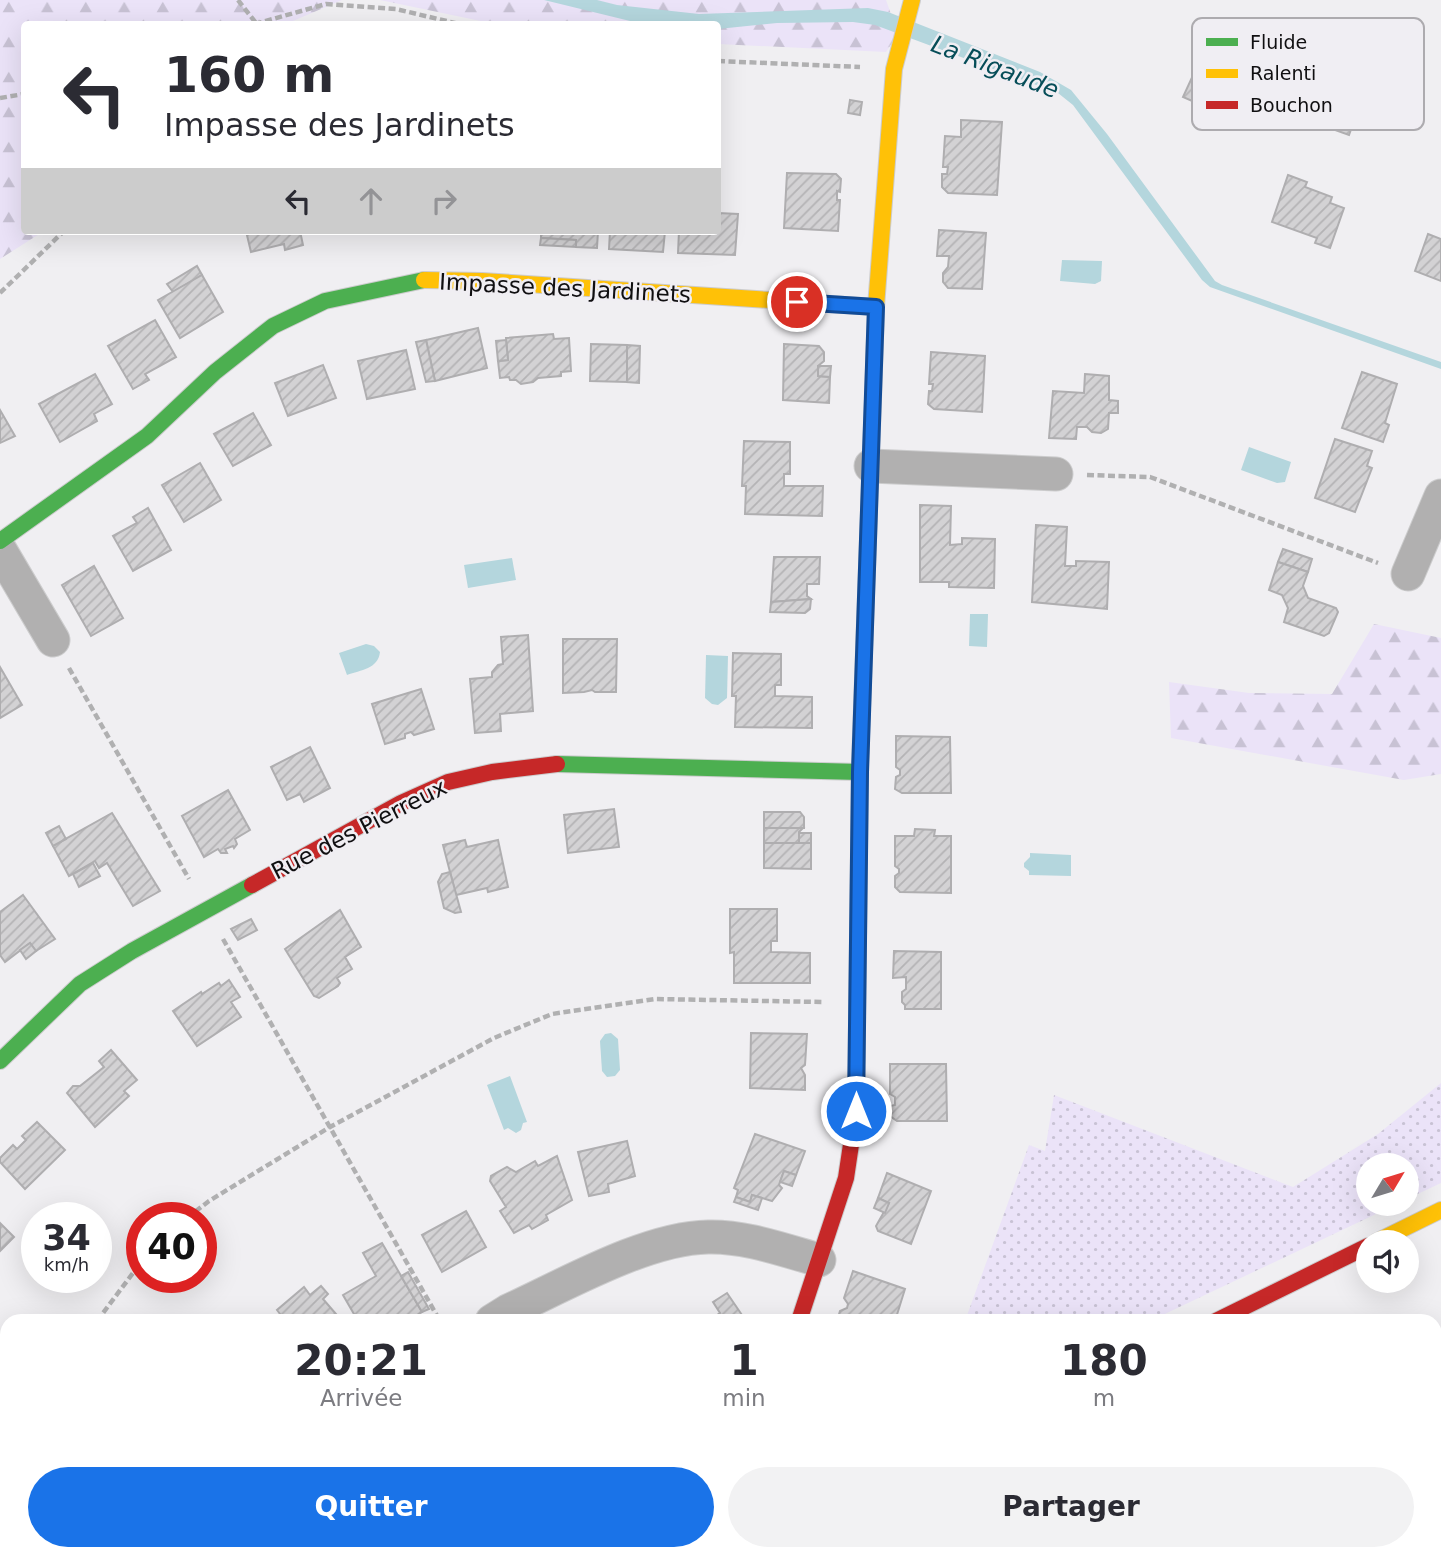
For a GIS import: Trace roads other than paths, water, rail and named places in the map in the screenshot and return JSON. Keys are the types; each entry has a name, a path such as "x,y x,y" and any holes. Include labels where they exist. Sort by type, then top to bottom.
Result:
{"street":[{"path":"801,1314 846,1178 856,1111 860,772 876,307 894,69 912,0"},
{"name":"Impasse des Jardinets","path":"0,541 147,436 215,372 273,326 325,301 422,280 481,281 876,307"},
{"path":"872,466 1056,474"},
{"path":"1408,574 1441,496"},
{"path":"0,550 53,640"},
{"name":"Rue des Pierreux","path":"0,1061 80,984 206,908 401,803 448,782 492,772 552,764 860,772"},
{"path":"1400,1230 1441,1210"},
{"path":"504,1314 659,1243 709,1236 756,1242 819,1260"},
{"path":"1230,1314 1356,1252"}],"water":[{"name":"La Rigaude","path":"544,0 597,0 617,5 699,14 868,8 888,12 1040,72 1071,90 1107,134 1215,281 1441,362 1441,369 1210,287 1202,280 1073,105 1058,93 875,25 853,22 777,23 721,29 721,21 630,21"},
{"path":"1062,260 1102,261 1101,281 1095,284 1060,281"},
{"path":"1249,447 1291,462 1285,482 1277,483 1241,470"},
{"path":"512,558 516,580 468,588 464,565"},
{"path":"970,614 988,614 987,647 969,646"},
{"path":"366,644 374,646 380,652 379,658 368,668 347,675 339,653"},
{"path":"706,655 728,656 727,698 718,705 705,698"},
{"path":"1030,853 1071,855 1071,876 1029,875 1024,863"},
{"path":"611,1033 618,1039 620,1070 615,1076 607,1077 602,1071 600,1041 605,1034"},
{"path":"510,1076 527,1122 523,1123 521,1130 516,1133 508,1128 504,1130 487,1085"}]}
